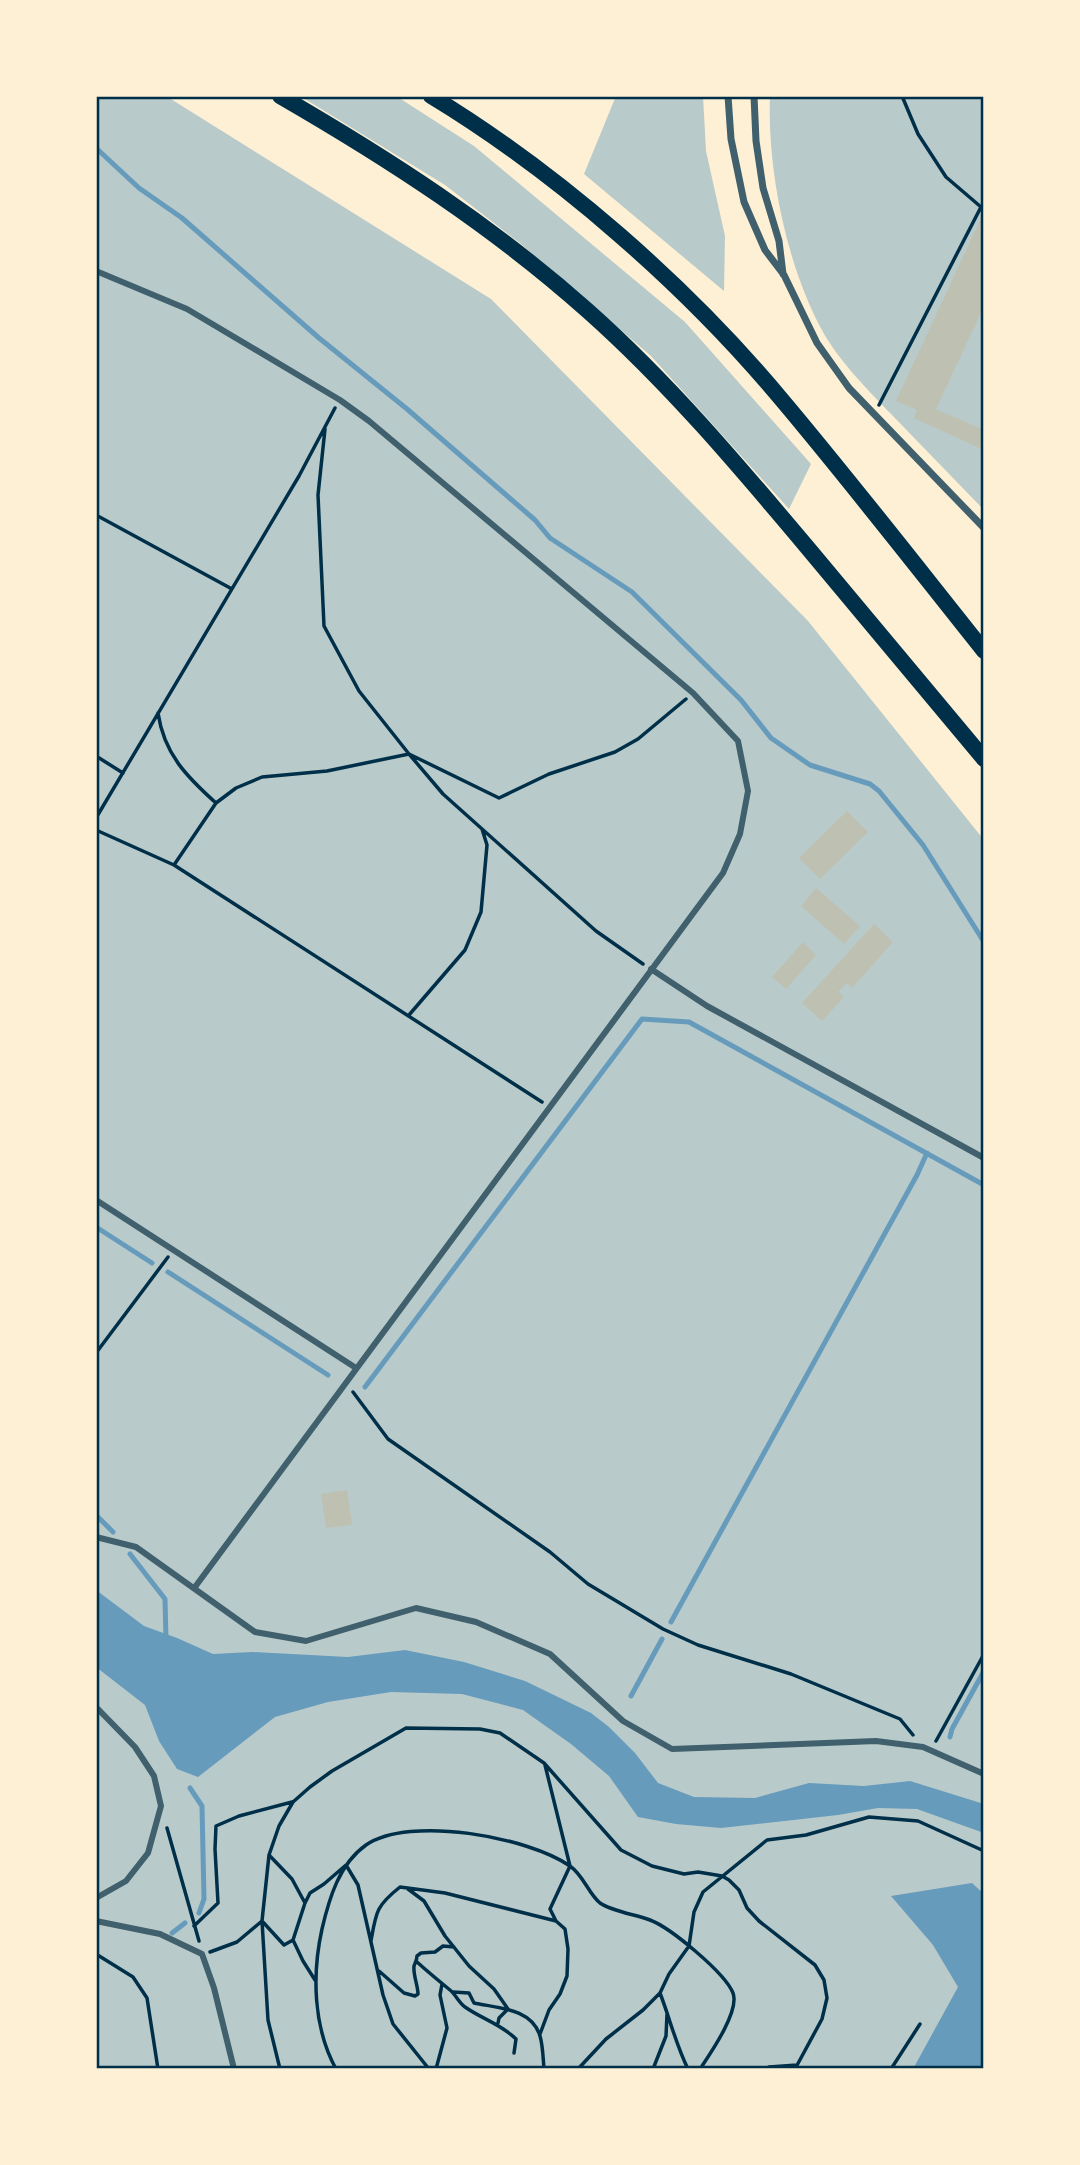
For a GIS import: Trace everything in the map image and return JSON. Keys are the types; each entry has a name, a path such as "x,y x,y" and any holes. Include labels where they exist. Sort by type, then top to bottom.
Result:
{"highway":[{"path":"280,96 453,203 531,262 598,320 660,380 729,454 984,759"},
{"path":"431,96 483,129 563,189 683,295 781,398 984,651"}],"street":[{"path":"728,96 731,139 744,202 765,250 783,275 817,343 849,388 984,528"},
{"path":"754,96 756,141 763,188 779,241 783,275"},
{"path":"96,271 187,309 340,400 369,421 693,693 738,741 748,791 740,834 723,873 195,1587"},
{"path":"651,969 707,1006 984,1157"},
{"path":"96,1200 356,1368"},
{"path":"96,1537 136,1547 255,1632 306,1641 416,1608 476,1622 550,1654 623,1721 672,1749 876,1741 923,1747 984,1774"},
{"path":"96,1707 135,1746 154,1776 161,1806 148,1853 126,1881 96,1898"},
{"path":"96,1921 160,1934 202,1954 215,1988 234,2069"}],"path":[{"path":"874,413 982,206 946,177 918,134 902,96"},
{"path":"96,817 232,589 340,400"},
{"path":"325,429 318,495 324,626 359,691 443,794 596,931 651,969"},
{"path":"96,515 232,589"},
{"path":"174,865 216,803 236,788 261,776 327,771 409,754 499,798 549,774 615,752 638,739 693,693"},
{"path":"158,713 161,731 172,756 216,803"},
{"path":"96,756 123,773"},
{"path":"409,1015 465,950 481,912 487,845 482,828"},
{"path":"96,830 174,865 550,1107"},
{"path":"96,1353 173,1250"},
{"path":"346,1381 388,1439 550,1552 588,1584 663,1629 698,1644 791,1674 900,1719 923,1747"},
{"path":"931,1751 984,1654"},
{"path":"281,2069 268,2020 262,1921 269,1855 279,1826 293,1802 332,1771 407,1728 480,1729 500,1734 544,1763 621,1850 652,1866 673,1872 722,1876 739,1890 747,1908 759,1921 815,1965 824,1980 827,1998 821,2019 796,2067 765,2069"},
{"path":"544,1763 570,1866 550,1909 556,1921 565,1929 568,1949 567,1976 540,2034 544,2069"},
{"path":"194,1926 219,1903 216,1826 239,1816 293,1802"},
{"path":"161,1806 202,1954 237,1942 262,1921"},
{"path":"578,2069 606,2039 660,1993 669,1974 690,1946 694,1912 703,1892 767,1840 806,1835 869,1817 918,1821 984,1851"},
{"path":"316,1981 293,1940 304,1903 310,1893 324,1884 365,1846 387,1835 436,1830 464,1832 517,1844 570,1866 581,1875 601,1903 665,1927 690,1946 722,1978 733,1993 735,2004 716,2046 699,2069"},
{"path":"269,1855 292,1879 304,1903"},
{"path":"346,1865 358,1885 393,2024 429,2069"},
{"path":"336,2069 323,2037 317,2011 316,1981 321,1936 329,1900 346,1865"},
{"path":"371,1941 376,1913 383,1900 400,1887 445,1893 556,1921"},
{"path":"406,1888 424,1901 444,1936 469,1966 494,1989 508,2009"},
{"path":"262,1921 284,1945 293,1940"},
{"path":"443,1946 444,1936"},
{"path":"378,1970 404,1993 415,1996 418,1994 414,1966 417,1962 416,1956 435,1952 443,1946 453,1947"},
{"path":"96,1954 134,1977 147,1998 158,2069"},
{"path":"417,1962 453,1992 463,2006 498,2025 516,2039 514,2053"},
{"path":"436,2069 447,2028 440,1995 442,1984"},
{"path":"453,1992 469,1993 474,2003 508,2009 523,2016 540,2034"},
{"path":"660,1993 678,2048 688,2069"},
{"path":"498,2025 502,2013 508,2009"},
{"path":"653,2069 666,2036 666,2010"},
{"path":"891,2069 920,2024"}],"shaded area":[{"path":"96,96 166,96 491,299 808,621 984,840 984,2069 96,2069"},
{"path":"300,96 396,96 474,146 685,322 811,464 789,509 651,356 521,244 445,185"},
{"path":"616,96 703,96 706,151 725,236 724,291 584,174"},
{"path":"770,96 984,96 984,510 864,385 837,354 823,332 799,278 782,218 772,155"}],"water":[{"path":"96,1590 144,1626 213,1654 252,1652 348,1657 405,1650 464,1662 525,1681 591,1713 635,1753 658,1783 694,1797 755,1798 809,1783 864,1786 910,1781 984,1804 984,1833 917,1809 878,1808 721,1828 638,1817 609,1776 571,1744 523,1710 462,1694 391,1692 328,1702 275,1717 198,1777 177,1769 159,1741 145,1705 96,1667"},
{"path":"972,1883 984,1894 984,2069 913,2069 958,1987 933,1945 891,1896"}],"building":[{"path":"982,216 984,306 936,409 984,430 984,450 914,418 917,410 896,401"},
{"path":"847,811 868,832 820,879 799,858"},
{"path":"816,888 860,926 844,944 801,906"},
{"path":"874,924 893,942 852,988 847,983 838,992 844,997 822,1021 802,1003"},
{"path":"803,942 816,955 786,989 772,977"},
{"path":"347,1490 352,1525 326,1528 321,1494"}],"waterway":[{"path":"96,148 139,188 182,218 319,338 407,409 535,520 550,538 632,592 741,700 771,738 810,765 870,784 879,791 923,845 984,942"},
{"path":"365,1387 642,1019 689,1022 984,1185"},
{"path":"671,1622 927,1153"},
{"path":"96,1227 152,1263"},
{"path":"168,1272 328,1375"},
{"path":"96,1515 113,1532"},
{"path":"130,1554 165,1599 166,1640"},
{"path":"631,1696 662,1639"},
{"path":"950,1737 984,1671"},
{"path":"190,1788 202,1806 204,1899 199,1913"},
{"path":"172,1933 185,1923"}]}
